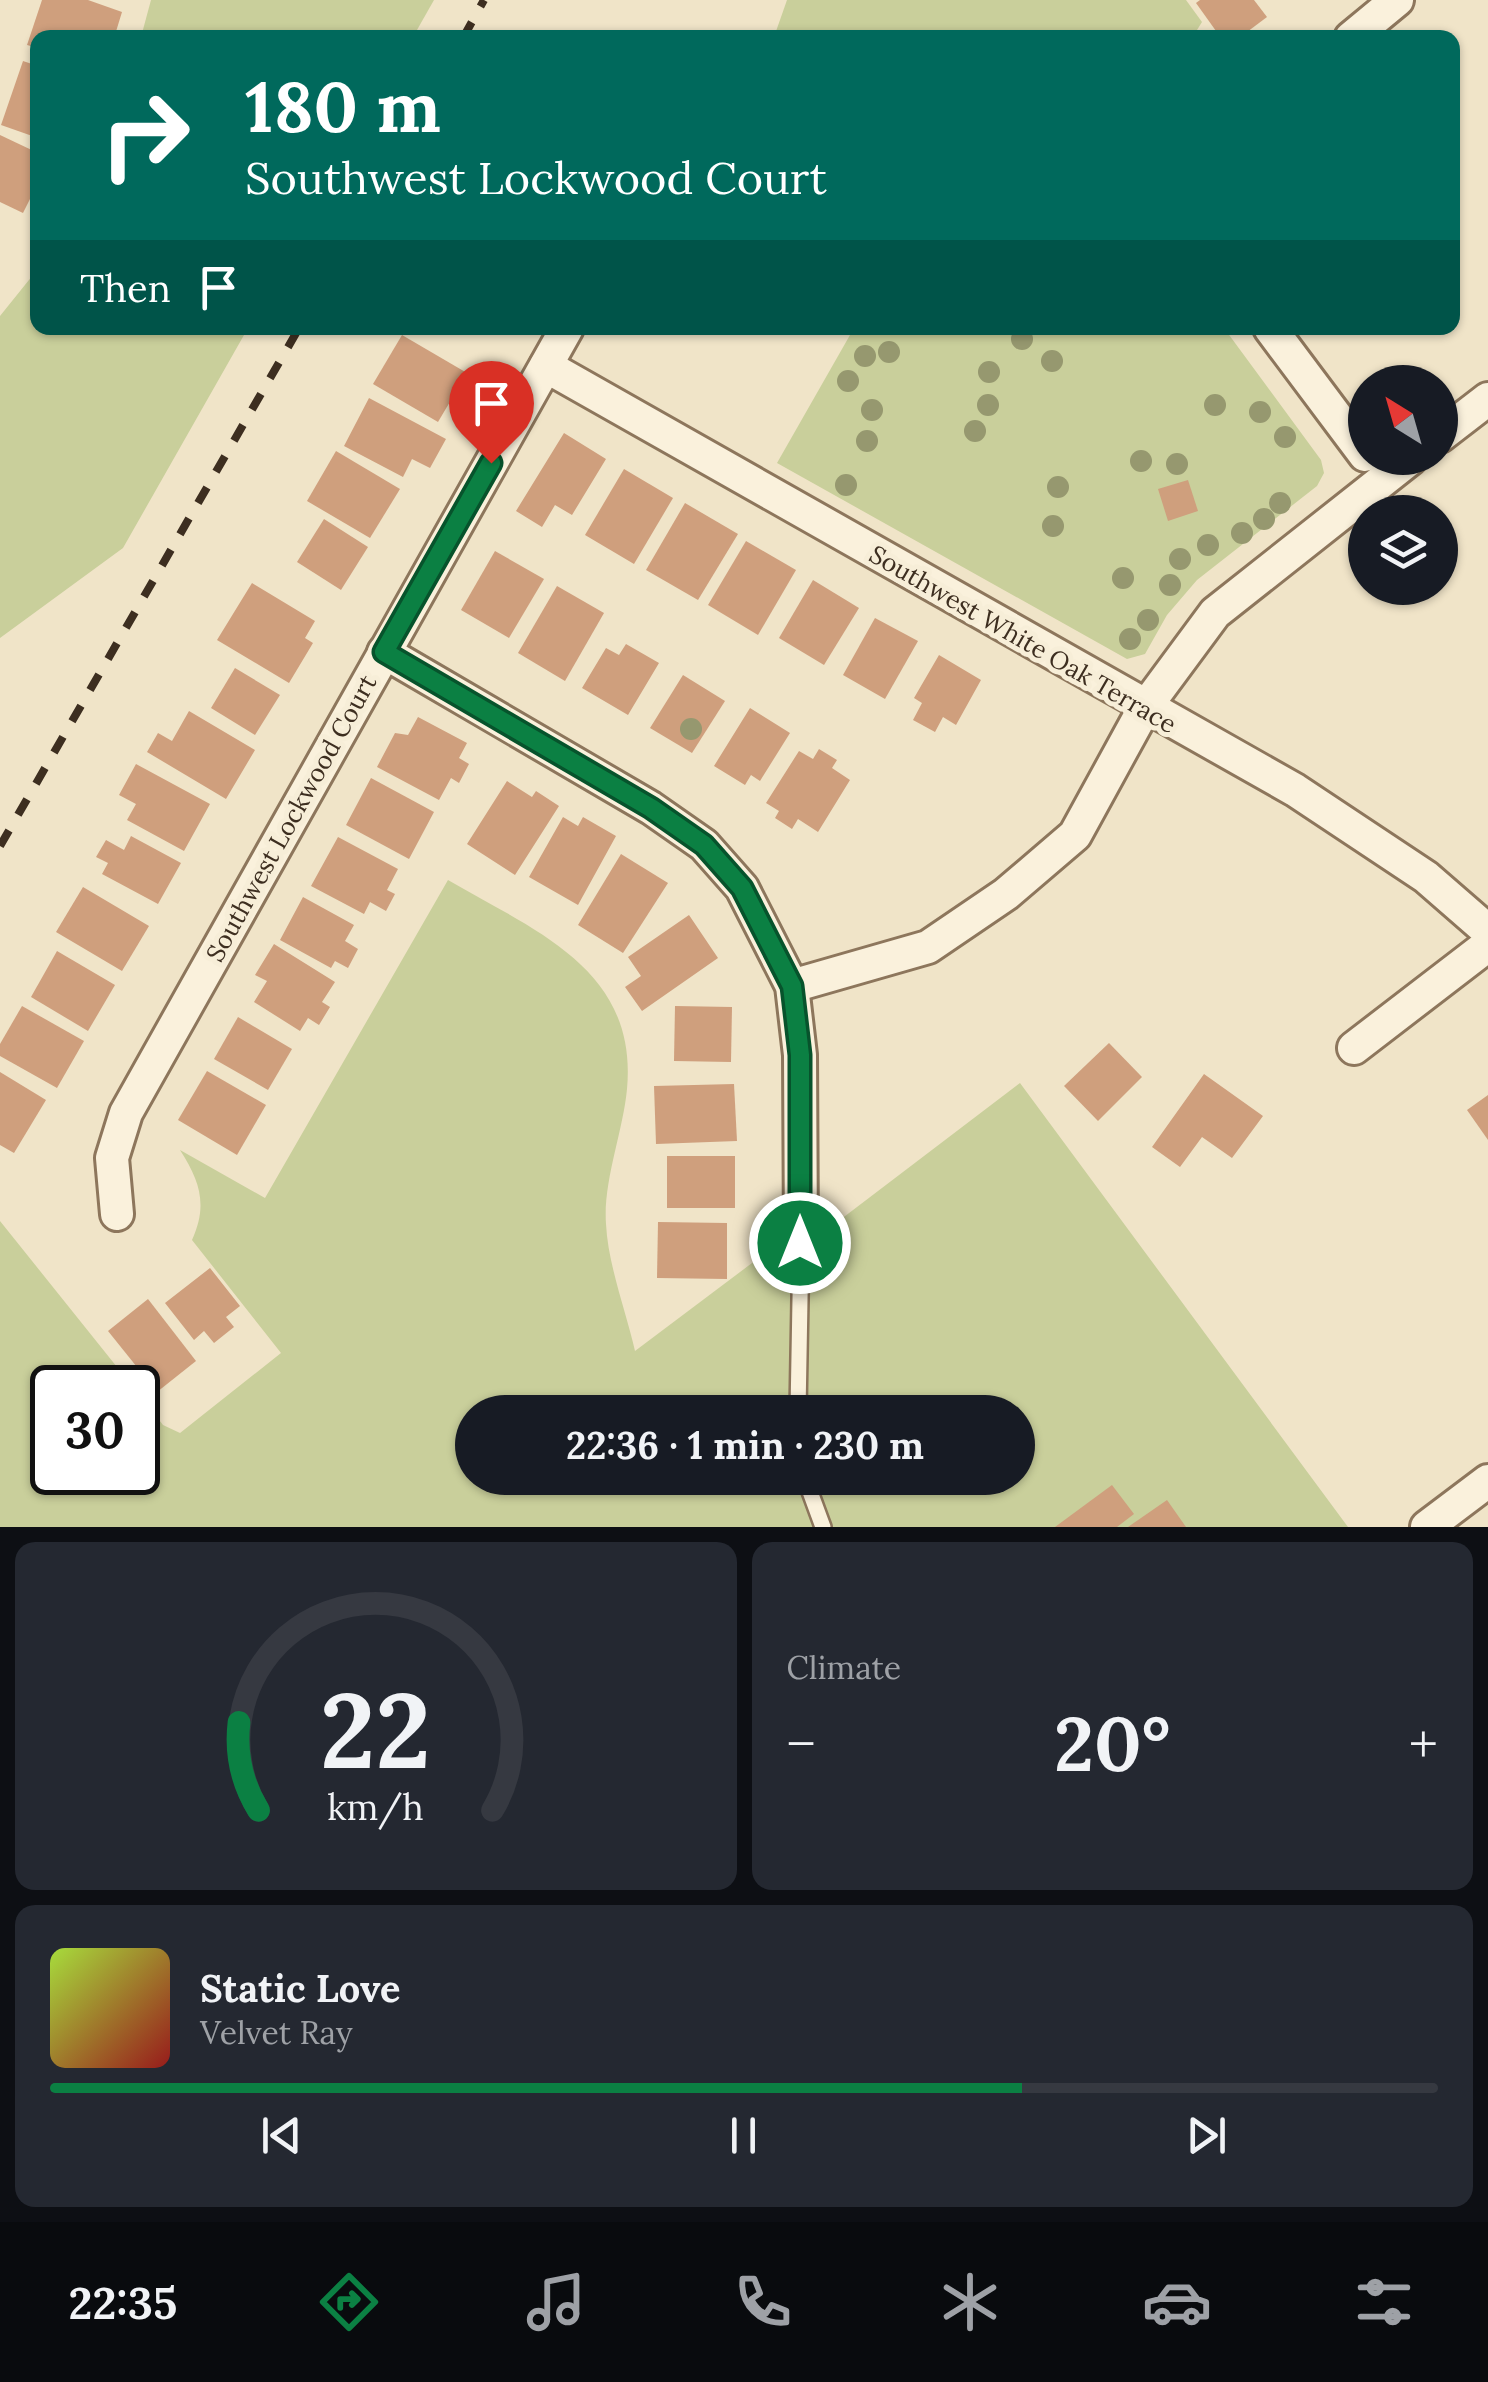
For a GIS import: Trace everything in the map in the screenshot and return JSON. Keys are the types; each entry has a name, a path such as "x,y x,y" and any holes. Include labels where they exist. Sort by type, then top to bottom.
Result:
{"street":[{"path":"1360,30 1396,0"},
{"name":"Southwest Lockwood Court","path":"117,1214 112,1158 126,1113 563,335"},
{"path":"1275,335 1348,432"},
{"name":"Southwest White Oak Terrace","path":"546,366 1144,709 1295,790 1426,877 1488,930"},
{"path":"1458,422 1488,399"},
{"path":"792,986 928,947 1006,894 1075,836 1144,709 1215,613 1360,475"},
{"path":"384,652 651,808 704,845 742,888 792,986 800,1055 800,1243"},
{"path":"1354,1048 1488,945"},
{"path":"1427,1527 1488,1481"}],"lane":[{"path":"798,1395 800,1243"},
{"path":"811,1495 823,1527"}],"green space":[{"path":"151,0 434,0 417,30 143,30"},
{"path":"787,0 1186,0 1202,22 1197,30 776,30"},
{"path":"30,279 30,335 244,335 123,548 0,638 0,316"},
{"path":"850,335 1229,335 1321,460 1324,473 1317,486 1197,580 1167,615 1145,654 1127,659 777,463"},
{"path":"448,880 546,937 574,959 598,984 616,1013 626,1048 627,1089 607,1191 606,1224 635,1351 760,1257 765,1277 1020,1083 1348,1527 0,1527 0,1221 115,1365 30,1365 30,1495 160,1495 160,1421 180,1433 281,1353 192,1240 200,1216 200,1194 180,1150 265,1198"}],"building":[{"path":"42,0 88,0 122,12 116,30 32,30"},
{"path":"1254,0 1267,17 1250,30 1215,30 1196,3"},
{"path":"23,61 30,63 30,135 1,125"},
{"path":"0,135 30,149 30,199 23,213 0,202"},
{"path":"402,335 467,373 438,422 373,384"},
{"path":"369,398 446,439 430,468 412,459 403,477 344,446"},
{"path":"564,433 606,459 572,515 555,505 542,527 516,511"},
{"path":"336,451 400,489 370,538 307,501"},
{"path":"624,469 673,498 634,564 585,535"},
{"path":"1188,480 1198,511 1168,521 1158,489"},
{"path":"685,503 738,534 698,600 646,570"},
{"path":"324,519 368,547 341,590 297,562"},
{"path":"746,541 796,570 758,635 708,605"},
{"path":"495,551 544,579 509,638 461,610"},
{"path":"813,580 859,608 824,665 779,638"},
{"path":"252,583 315,621 305,638 313,643 289,683 217,640"},
{"path":"557,586 604,613 565,681 518,653"},
{"path":"875,618 918,641 885,699 843,675"},
{"path":"626,644 659,663 628,715 582,688 606,648 619,655"},
{"path":"939,655 981,680 956,725 943,717 935,732 913,720 922,703 914,698"},
{"path":"235,668 280,695 255,735 211,708"},
{"path":"683,675 725,701 692,753 650,728"},
{"path":"750,708 790,733 760,781 751,775 745,785 714,766"},
{"path":"189,711 255,750 226,799 147,752 158,733 172,741"},
{"path":"418,717 467,743 459,758 469,764 459,783 451,778 439,800 377,767 395,733 408,735"},
{"path":"819,749 837,760 832,768 850,780 818,832 798,819 792,829 775,818 779,811 766,803 799,751 813,759"},
{"path":"136,764 210,804 184,851 127,820 136,804 119,795"},
{"path":"371,778 434,812 409,859 346,825"},
{"path":"507,781 532,797 536,791 559,806 515,875 467,844"},
{"path":"563,817 578,826 583,817 616,836 578,905 529,877"},
{"path":"131,836 181,863 158,904 102,874 108,863 96,857 106,840 124,850"},
{"path":"338,837 398,869 387,890 395,894 386,911 370,902 364,914 311,886"},
{"path":"621,854 668,883 623,953 578,925"},
{"path":"83,887 149,926 122,971 56,932"},
{"path":"303,897 354,925 345,941 358,949 348,968 335,961 331,968 280,940"},
{"path":"689,915 718,958 642,1011 625,987 641,976 628,957"},
{"path":"274,944 335,982 322,1002 330,1007 319,1025 308,1018 300,1031 254,1002 267,981 255,975"},
{"path":"57,951 115,985 88,1031 31,997"},
{"path":"22,1006 84,1041 57,1088 0,1056 0,1044"},
{"path":"675,1006 732,1007 731,1062 674,1061"},
{"path":"238,1017 292,1049 268,1090 214,1059"},
{"path":"1109,1043 1142,1077 1098,1121 1064,1086"},
{"path":"207,1071 266,1105 237,1155 178,1120"},
{"path":"0,1072 46,1100 14,1153 0,1145"},
{"path":"1204,1074 1263,1116 1232,1158 1202,1137 1180,1167 1152,1147"},
{"path":"734,1084 737,1141 656,1144 654,1086"},
{"path":"1488,1095 1488,1140 1467,1110"},
{"path":"667,1156 735,1156 735,1208 667,1208"},
{"path":"658,1222 727,1223 727,1279 657,1278"},
{"path":"210,1268 240,1306 226,1317 234,1327 214,1343 204,1331 194,1340 165,1303"},
{"path":"148,1299 196,1361 160,1390 160,1365 135,1365 108,1331"},
{"path":"1112,1485 1134,1514 1117,1527 1055,1527"},
{"path":"1167,1500 1186,1527 1128,1527"}],"railway":[{"path":"467,30 484,0"},
{"path":"0,846 295,335"}],"route":[{"path":"491,463 384,652 651,808 704,845 742,888 792,986 800,1055 800,1243"}]}
